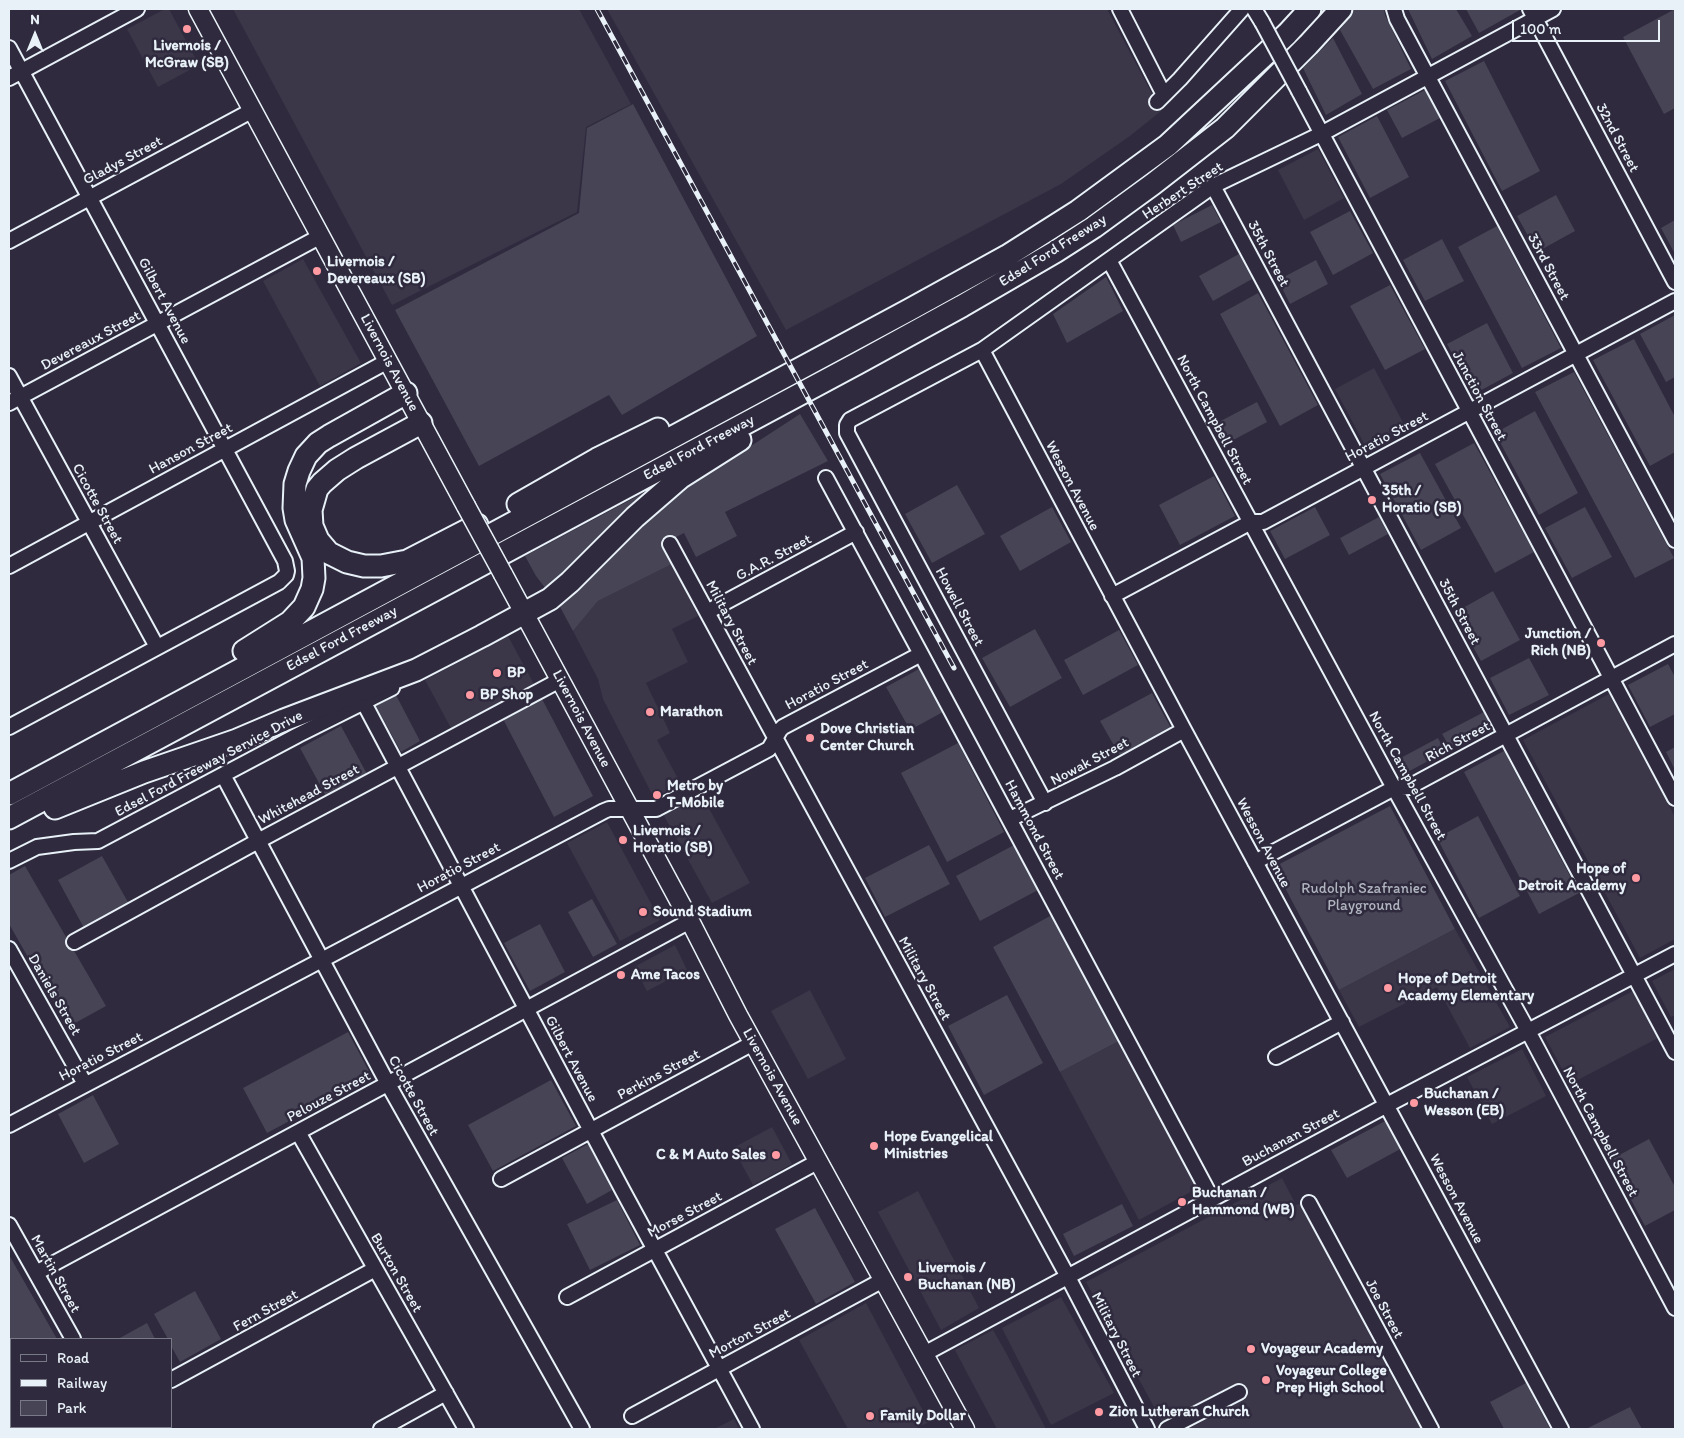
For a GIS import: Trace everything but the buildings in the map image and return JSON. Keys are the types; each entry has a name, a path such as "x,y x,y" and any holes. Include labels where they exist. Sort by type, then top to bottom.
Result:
{"highway":[{"name":"Edsel Ford Freeway","path":"9,794 39,776 1007,256 1107,190 1168,145 1287,34 1310,9"},
{"name":"Edsel Ford Freeway","path":"9,818 858,363 1055,252 1094,227 1153,184 1225,128 1308,46 1341,9"},
{"path":"421,423 337,470 327,477 317,489 311,510 312,526 318,540 335,557 364,566 380,566 407,561 508,510 597,459 761,378 816,360"},
{"path":"9,827 85,794 237,740 284,720 416,670 522,609 550,599 570,582 635,517 680,478 832,385 858,363"},
{"path":"39,776 78,745 280,630 290,622 308,599 314,578 313,558 296,520 294,508 295,484 302,464 311,451 324,439 406,393"}],"main road":[{"name":"Livernois Avenue","path":"198,9 690,921 753,1043 964,1429"}],"street":[{"path":"9,78 137,9"},
{"path":"1120,9 1161,99 1242,9"},
{"name":"Junction Street","path":"1254,9 1299,90 1675,798"},
{"name":"33rd Street","path":"1394,9 1397,19 1675,540"},
{"name":"Herbert Street","path":"847,425 850,420 982,350 1214,186 1321,134 1428,76 1532,14 1553,9"},
{"name":"32nd Street","path":"1532,14 1675,282"},
{"name":"Gilbert Avenue","path":"9,48 285,561 286,575 279,582 156,647"},
{"name":"Gladys Street","path":"9,241 253,110"},
{"name":"35th Street","path":"1214,186 1675,1052"},
{"name":"Devereaux Street","path":"15,400 320,236"},
{"name":"North Campbell Street","path":"1109,260 1394,788 1528,1031 1675,1308"},
{"name":"Horatio Street","path":"1112,596 1251,522 1263,522 1675,301"},
{"name":"Wesson Avenue","path":"982,350 1112,596 1561,1429"},
{"name":"Hanson Street","path":"9,566 388,361"},
{"name":"Cicotte Street","path":"9,376 15,400 89,523 156,647"},
{"name":"Howell Street","path":"847,425 847,434 1045,803"},
{"name":"Hammond Street","path":"826,478 922,654 1212,1199"},
{"name":"G.A.R. Street","path":"707,612 856,532"},
{"name":"Military Street","path":"670,544 1068,1277 1147,1429"},
{"name":"Rich Street","path":"1255,862 1394,788 1409,787 1675,644"},
{"path":"9,727 156,647"},
{"name":"Horatio Street","path":"9,1125 557,834 609,809 656,809 769,749 783,727 922,654"},
{"name":"Edsel Ford Freeway Service Drive","path":"9,861 37,847 74,842 98,842 223,774 364,703 402,682 416,670"},
{"name":"Whitehead Street","path":"74,942 397,766 560,680"},
{"name":"Gilbert Avenue","path":"364,703 654,1250 752,1429"},
{"name":"Nowak Street","path":"1010,820 1184,730"},
{"name":"Cicotte Street","path":"223,774 388,1084 582,1429"},
{"name":"Pelouze Street","path":"36,1273 690,921"},
{"name":"Daniels Street","path":"9,949 85,1084"},
{"name":"Buchanan Street","path":"924,1354 1675,954"},
{"path":"1276,1057 1342,1022"},
{"name":"Perkins Street","path":"501,1179 753,1043"},
{"name":"Burton Street","path":"298,1132 466,1429"},
{"name":"Morse Street","path":"567,1297 819,1161"},
{"name":"Joe Street","path":"1310,1203 1431,1429"},
{"name":"Martin Street","path":"9,1225 72,1338"},
{"name":"Fern Street","path":"172,1379 375,1269"},
{"name":"Morton Street","path":"632,1416 883,1280"},
{"path":"1167,1429 1239,1392"},
{"path":"381,1429 446,1394"}],"shaded area":[{"path":"165,9 169,9 199,65 158,87 127,29"},
{"path":"233,9 579,9 631,104 586,127 577,212 392,305"},
{"path":"607,9 1107,9 1161,111 1130,136 1061,184 786,330"},
{"path":"1318,149 1344,198 1304,220 1278,170"},
{"path":"303,259 361,363 320,386 263,281"},
{"path":"1374,368 1407,430 1368,451 1335,389"},
{"path":"672,564 698,616 672,629 688,662 646,683 670,733 657,740 681,784 654,798 603,699 598,679 573,631 598,601"},
{"path":"508,636 535,686 452,730 425,680"},
{"name":"Hope of Detroit Academy","path":"1609,694 1675,817 1675,939 1640,958 1523,740"},
{"path":"701,794 750,883 712,903 663,814"},
{"path":"607,822 660,920 620,941 567,843"},
{"name":"Hope of Detroit Academy Elementary","path":"1455,929 1510,1027 1470,1048 1437,987 1359,1027 1339,990"},
{"path":"675,945 687,970 647,991 634,967"},
{"path":"1675,969 1675,1015 1671,1017 1652,981"},
{"path":"810,990 846,1059 808,1079 771,1011"},
{"path":"1633,991 1658,1038 1570,1084 1545,1037"},
{"path":"1119,1041 1198,1188 1139,1220 1060,1072"},
{"path":"1522,1049 1546,1096 1492,1124 1467,1077"},
{"path":"772,1127 792,1164 753,1185 733,1148"},
{"name":"Voyageur Academy","path":"1282,1178 1296,1205 1303,1203 1423,1429 1166,1429 1086,1282"},
{"path":"918,1191 979,1308 941,1330 878,1212"},
{"path":"1061,1297 1114,1393 1051,1425 1002,1328"},
{"path":"866,1303 929,1422 915,1429 848,1429 799,1340"},
{"path":"993,1330 1046,1429 997,1429 955,1350"},
{"path":"734,1419 739,1429 714,1429"}],"green space":[{"path":"1355,9 1384,9 1385,15 1411,69 1373,89 1340,30"},
{"path":"1408,9 1456,9 1472,36 1432,59"},
{"path":"1466,9 1519,9 1520,10 1479,33"},
{"path":"1675,9 1675,108 1664,114 1623,37"},
{"path":"1333,38 1362,94 1326,115 1303,68"},
{"path":"1484,61 1540,171 1502,191 1445,81"},
{"path":"1425,90 1440,118 1402,138 1387,110"},
{"path":"633,104 757,336 622,415 609,395 479,466 395,310 579,213 587,128"},
{"path":"1377,116 1409,177 1370,198 1338,137"},
{"path":"1556,195 1575,231 1537,252 1517,216"},
{"path":"1212,205 1221,222 1181,242 1173,225"},
{"path":"1350,211 1373,253 1333,275 1310,232"},
{"path":"1675,220 1675,254 1661,228"},
{"path":"1497,226 1561,348 1522,368 1458,247"},
{"path":"1442,239 1464,281 1425,301 1403,260"},
{"path":"1239,254 1252,279 1213,301 1199,276"},
{"path":"1316,260 1328,284 1290,304 1278,280"},
{"path":"1106,277 1123,311 1067,343 1053,314"},
{"path":"1390,285 1425,349 1385,370 1350,306"},
{"path":"1258,293 1318,405 1280,426 1220,314"},
{"path":"1675,315 1675,377 1666,382 1640,334"},
{"path":"1487,323 1513,373 1474,394 1447,344"},
{"path":"1634,339 1675,417 1675,452 1650,466 1593,360"},
{"path":"1574,372 1674,558 1635,578 1535,392"},
{"path":"1257,402 1267,422 1224,445 1213,425"},
{"path":"1535,411 1578,493 1539,515 1495,433"},
{"path":"800,414 828,461 725,512 737,536 696,557 684,533 662,544 672,564 598,601 573,631 560,607 564,600 654,508 712,467 714,470"},
{"path":"1474,443 1534,552 1495,573 1435,464"},
{"path":"1420,453 1461,528 1421,550 1380,474"},
{"path":"1214,476 1235,516 1180,545 1159,505"},
{"path":"664,482 614,529 546,589 525,556"},
{"path":"957,485 985,534 932,563 905,514"},
{"path":"1052,507 1071,542 1020,571 1000,536"},
{"path":"1315,507 1330,535 1285,559 1270,531"},
{"path":"1585,507 1612,557 1572,578 1545,528"},
{"path":"1379,517 1388,534 1349,555 1340,538"},
{"path":"1493,591 1520,640 1481,661 1454,613"},
{"path":"1035,629 1062,678 1010,707 982,658"},
{"path":"1119,630 1138,665 1083,695 1064,660"},
{"path":"1529,658 1549,695 1509,715 1490,678"},
{"path":"1668,664 1675,677 1675,714 1650,727 1628,685"},
{"path":"919,669 943,712 910,730 886,687"},
{"path":"1152,693 1171,728 1120,756 1100,721"},
{"path":"396,695 420,741 401,752 376,706"},
{"path":"541,697 593,796 554,817 502,717"},
{"path":"1484,712 1492,728 1451,749 1442,734"},
{"path":"341,726 367,774 326,796 300,748"},
{"path":"1438,738 1445,752 1402,775 1395,761"},
{"path":"958,743 1004,832 947,862 901,773"},
{"path":"1675,747 1675,770 1666,752"},
{"path":"1504,751 1579,893 1539,914 1464,772"},
{"name":"Rudolph Szafraniec Playground","path":"1390,806 1455,929 1339,990 1274,867"},
{"path":"1478,816 1520,896 1479,918 1437,838"},
{"path":"929,845 950,884 885,917 865,878"},
{"path":"1014,845 1038,890 980,921 956,876"},
{"path":"102,856 129,904 84,928 58,880"},
{"path":"25,866 106,1006 68,1027 9,924 9,875"},
{"path":"592,899 617,944 593,957 568,912"},
{"path":"1052,915 1119,1041 1060,1072 993,947"},
{"path":"540,924 565,972 530,991 504,943"},
{"path":"1007,995 1043,1063 984,1095 948,1026"},
{"path":"348,1032 372,1077 267,1133 243,1088"},
{"path":"551,1080 576,1126 493,1171 468,1125"},
{"path":"93,1095 119,1144 84,1163 58,1114"},
{"path":"1389,1119 1404,1147 1347,1178 1331,1150"},
{"path":"1649,1139 1675,1187 1675,1210 1645,1226 1610,1160"},
{"path":"588,1144 612,1190 587,1204 562,1158"},
{"path":"617,1200 640,1245 590,1270 567,1224"},
{"path":"1122,1204 1133,1226 1074,1256 1063,1234"},
{"path":"815,1208 855,1282 816,1304 775,1229"},
{"path":"9,1255 56,1338 10,1338 9,1428"},
{"path":"195,1291 221,1339 180,1362 172,1348 172,1338 167,1338 154,1314"},
{"path":"147,1323 154,1338 120,1338"},
{"path":"1526,1383 1550,1429 1504,1429 1490,1402"},
{"path":"1630,1407 1642,1429 1586,1429"}],"railway":[{"path":"597,9 954,668"}],"place":[{"name":"Livernois / McGraw (SB)","path":"187,29"},
{"name":"Livernois / Devereaux (SB)","path":"317,271"},
{"name":"35th / Horatio (SB)","path":"1372,500"},
{"name":"Junction / Rich (NB)","path":"1601,643"},
{"name":"BP","path":"497,673"},
{"name":"BP Shop","path":"470,695"},
{"name":"Marathon","path":"650,712"},
{"name":"Dove Christian Center Church","path":"810,738"},
{"name":"Metro by T-Mobile","path":"657,795"},
{"name":"Livernois / Horatio (SB)","path":"623,840"},
{"name":"Hope of Detroit Academy","path":"1636,878"},
{"name":"Sound Stadium","path":"643,912"},
{"name":"Ame Tacos","path":"621,975"},
{"name":"Hope of Detroit Academy Elementary","path":"1388,988"},
{"name":"Buchanan / Wesson (EB)","path":"1414,1103"},
{"name":"Hope Evangelical Ministries","path":"874,1146"},
{"name":"C & M Auto Sales","path":"776,1155"},
{"name":"Buchanan / Hammond (WB)","path":"1182,1202"},
{"name":"Livernois / Buchanan (NB)","path":"908,1277"},
{"name":"Voyageur Academy","path":"1251,1349"},
{"name":"Voyageur College Prep High School","path":"1266,1380"},
{"name":"Zion Lutheran Church","path":"1099,1412"},
{"name":"Family Dollar","path":"870,1416"}]}
